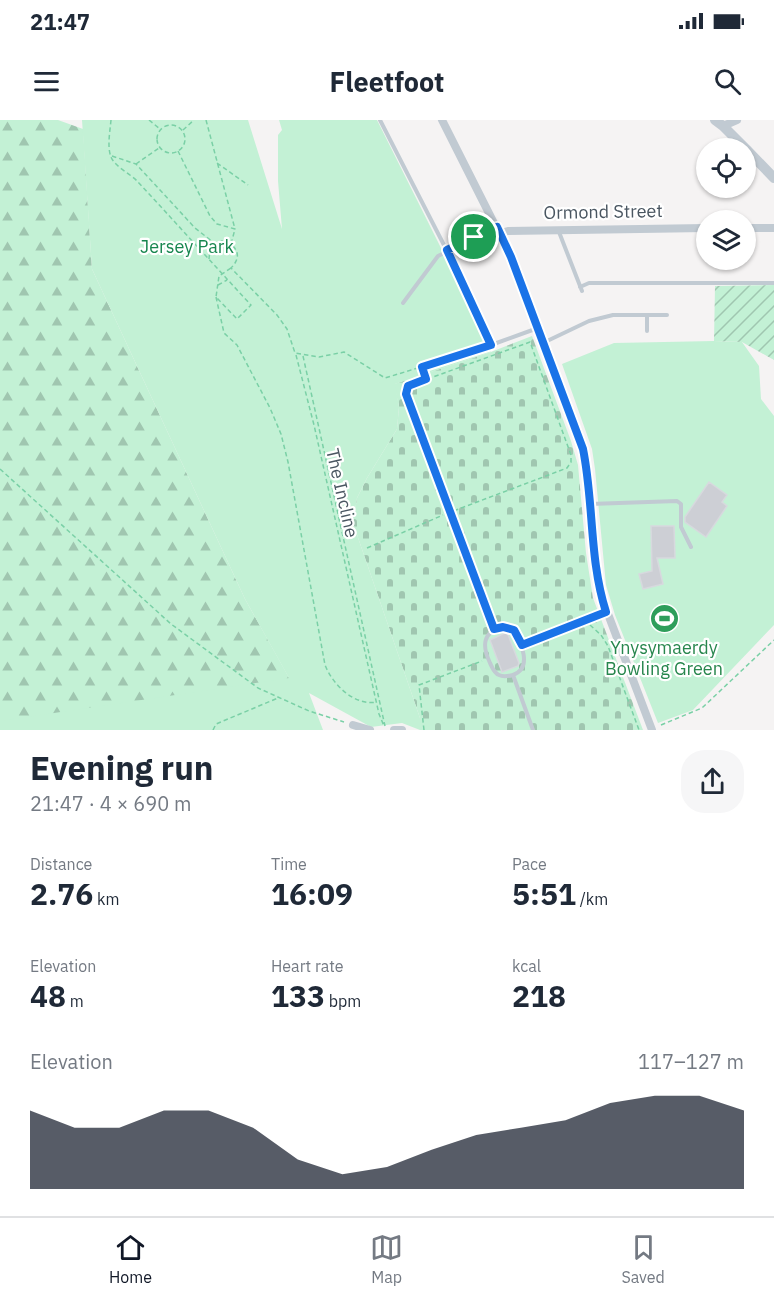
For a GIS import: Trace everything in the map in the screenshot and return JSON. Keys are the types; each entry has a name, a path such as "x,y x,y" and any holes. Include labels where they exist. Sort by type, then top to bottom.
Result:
{"street":[{"path":"442,120 499,230 544,342 583,449 587,468 594,558 600,593 652,729"},
{"path":"719,123 737,120"},
{"path":"719,123 734,138"},
{"path":"756,160 774,178"},
{"name":"Ormond Street","path":"499,230 696,228"},
{"path":"756,228 774,228"},
{"path":"356,727 370,730"},
{"path":"394,730 402,730"}],"lane":[{"path":"380,120 447,250 491,345 538,328"},
{"path":"557,229 581,289 589,284 606,283 774,283"},
{"name":"Ormond Street","path":"447,250 499,230"},
{"path":"403,303 438,256 447,250"},
{"path":"544,342 597,319 613,315 667,315"},
{"path":"647,315 647,331"},
{"path":"406,394 494,629"},
{"path":"590,504 677,501 681,504 681,527 691,547"},
{"path":"522,645 606,612"},
{"path":"503,627 514,630 522,645 525,658 522,668 513,675 498,675 484,649 486,639 494,629 503,627"},
{"path":"513,675 533,730"}],"path":[{"path":"111,120 110,156 114,162 132,174 251,305 237,319 216,297"},
{"path":"149,120 161,129"},
{"path":"182,130 194,120"},
{"path":"206,120 235,229 231,244"},
{"path":"169,125 182,130 184,144 178,151 169,153 159,147 157,137 161,129 169,125"},
{"path":"136,164 159,147"},
{"path":"178,151 210,216 217,224 235,229"},
{"path":"110,156 136,164 195,228 214,243"},
{"path":"217,164 248,185"},
{"path":"210,260 210,249 214,243 222,241 237,249 236,263 221,273 216,297 224,333 237,345 270,408 280,434 288,462 325,665 329,675 346,693 362,702 376,702"},
{"name":"The Incline","path":"231,268 277,315 287,329 315,425 376,702 386,730 303,355"},
{"path":"217,286 228,280"},
{"path":"367,548 450,512 567,468 571,462 571,455 530,342 408,386 406,394"},
{"path":"295,353 319,357 344,352 385,378 491,345"},
{"path":"422,367 426,379"},
{"path":"0,470 171,624 258,688 309,711 356,727"},
{"path":"584,622 601,635 608,646 639,730"},
{"path":"652,729 702,708 774,640"},
{"path":"424,730 419,685 488,658"},
{"path":"213,730 216,724 278,697"}],"green space":[{"path":"0,120 58,120 83,129 92,269 245,599 292,683 0,730"},
{"name":"Jersey Park","path":"82,120 248,120 282,229 278,181 278,135 282,130 279,120 377,120 491,352 395,384 399,407 397,429 357,498 353,523 420,718 420,730 402,723 371,727 309,693 323,730 0,730 0,721 289,678 245,599 92,269"},
{"path":"774,285 774,360 742,342 714,341 715,286"},
{"path":"532,336 578,465 586,553 593,598 643,730 420,730 420,718 353,523 357,498 397,429 399,407 394,384"},
{"path":"742,342 759,366 761,399 774,416 774,625 693,710 658,723 615,615 606,585 592,449 562,364 614,343"}],"building":[{"path":"709,482 727,495 722,502 727,506 706,537 685,522 685,517"},
{"path":"651,526 674,526 675,558 657,558 663,584 643,589 639,574 652,571"},
{"path":"507,632 519,663 518,666 502,672 490,640"}],"place":[{"name":"Ynysymaerdy Bowling Green","path":"664,619"}],"route":[{"path":"497,227 544,342 583,449 587,468 594,558 606,612 522,645 514,630 503,627 494,629 406,394 408,386 426,379 422,367 491,345 447,250 474,237 497,227"}]}
